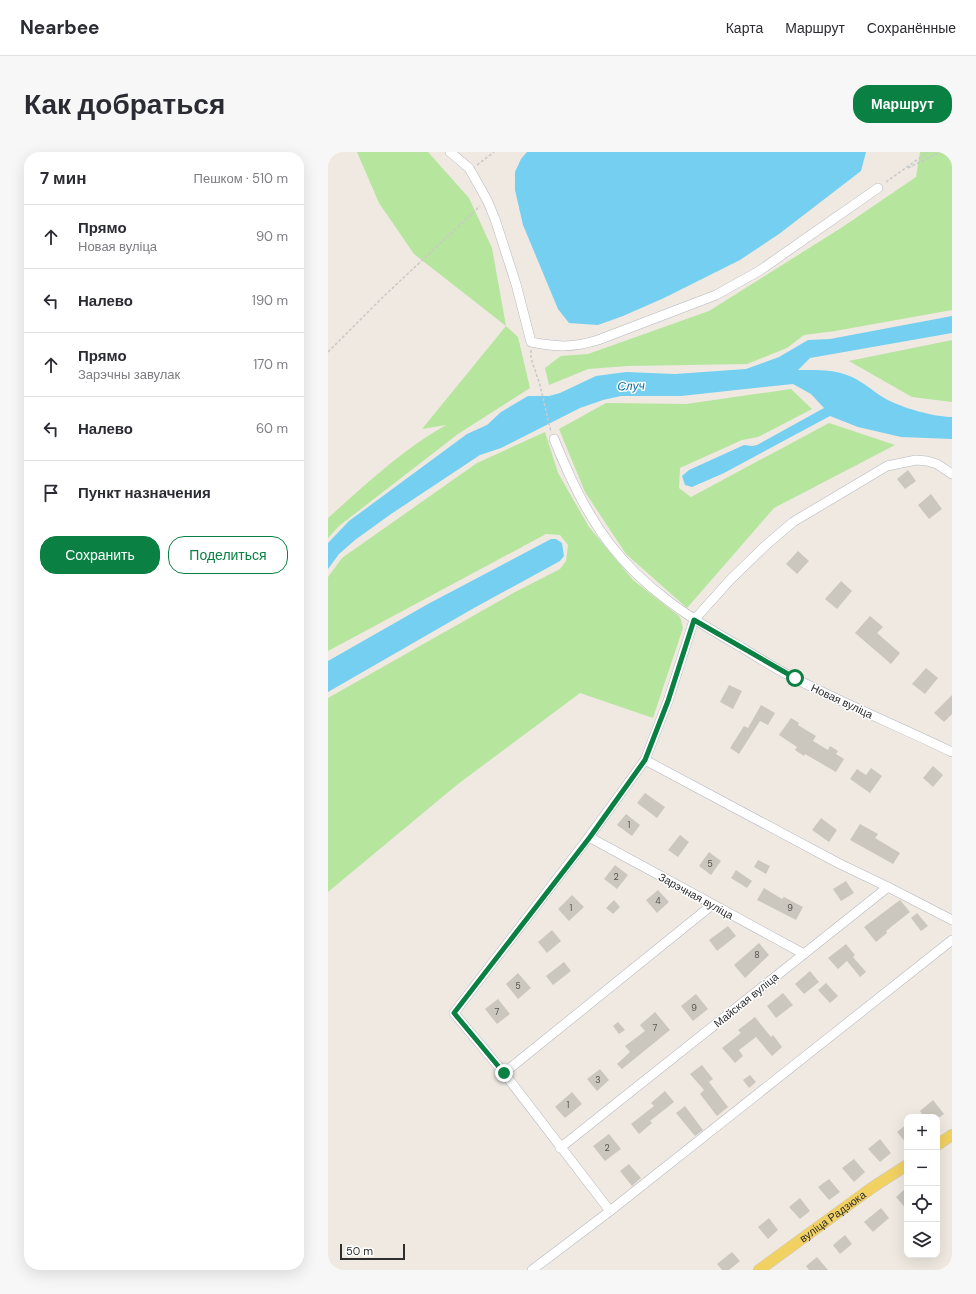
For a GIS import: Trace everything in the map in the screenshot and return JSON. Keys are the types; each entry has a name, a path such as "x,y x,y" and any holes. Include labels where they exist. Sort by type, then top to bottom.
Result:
{"main road":[{"path":"940,1143 952,1135"},
{"name":"вуліца Радзюка","path":"759,1270 904,1167"}],"street":[{"path":"450,152 469,168 487,200 495,219 516,284 531,342 558,347 580,346 716,295 759,271 878,188"},
{"name":"Новая вуліца","path":"554,439 574,488 593,520 610,544 644,581 694,620 795,678 952,752"},
{"path":"610,1212 504,1073 454,1013 590,837 645,760 668,701 694,620 760,550 794,522 888,466 916,460 937,464 952,474"},
{"path":"645,760 838,863 952,920"},
{"name":"Зарэчная вуліца","path":"590,837 804,954"},
{"name":"Майская вуліца","path":"560,1148 888,887"},
{"path":"504,1073 712,905"},
{"path":"532,1270 610,1212 952,940"}],"path":[{"path":"469,168 479,164 494,152"},
{"path":"878,188 928,152"},
{"path":"905,169 940,152"},
{"path":"328,352 384,296 487,200"},
{"path":"531,342 531,358 540,385 550,430"}],"green space":[{"path":"357,152 428,152 469,198 492,248 506,326 414,254 379,203"},
{"path":"920,152 952,152 952,310 835,331 804,335 787,348 747,364 628,366 588,369 549,385 545,368 561,356 588,354 709,311 841,228 916,177"},
{"path":"506,326 518,337 530,388 458,434 339,526 328,538 328,518 370,480 400,456 446,425 422,429"},
{"path":"952,340 952,402 912,397 849,361"},
{"path":"791,389 812,409 758,437 742,440 680,468 679,488 691,497 829,423 895,445 774,508 687,608 626,554 585,492 559,429 606,403 686,404"},
{"path":"545,432 558,473 589,527 633,580 680,617 683,628 653,718 580,693 458,784 328,892 328,698 517,591 560,569 566,561 568,545 560,535 546,534 328,651 328,577 342,558 477,463"}],"water":[{"path":"527,152 866,152 861,171 779,234 740,260 664,298 598,325 569,323 558,309 523,225 515,190 515,172 521,159"},
{"name":"Случ","path":"952,316 952,333 810,358 798,370 825,370 846,374 886,399 901,406 928,414 952,417 952,439 901,437 858,427 830,416 724,473 692,487 685,485 682,476 689,470 744,445 757,445 824,408 811,394 793,384 681,396 621,396 603,400 580,408 501,448 480,455 391,514 355,540 339,554 328,569 328,543 349,521 467,434 487,425 501,412 528,396 549,396 560,393 596,376 626,372 675,374 746,369 779,357 808,340 830,339"},
{"path":"551,539 556,539 562,543 564,556 560,561 474,608 328,692 328,661 428,604"}],"building":[{"path":"908,470 916,481 905,489 897,479"},
{"path":"931,494 942,509 929,519 918,505"},
{"path":"798,551 809,561 797,574 786,564"},
{"path":"841,581 852,591 837,609 825,599"},
{"path":"870,616 883,627 877,633 900,653 891,664 855,633"},
{"path":"926,668 938,678 925,694 912,684"},
{"path":"729,685 742,691 733,709 720,702"},
{"path":"952,695 952,714 944,722 934,713"},
{"path":"761,705 775,713 768,725 760,721 739,754 730,748 744,726 748,728"},
{"path":"791,718 799,723 798,725 816,736 813,741 828,750 830,746 838,751 836,754 844,759 836,772 805,754 804,756 795,750 797,747 779,735"},
{"path":"933,766 943,775 933,787 923,778"},
{"path":"871,768 882,776 870,793 850,779 857,769 866,775"},
{"path":"645,793 665,807 657,818 637,803"},
{"path":"626,814 640,825 632,836 617,825"},
{"path":"821,818 837,830 829,842 812,830"},
{"path":"860,824 878,834 875,838 900,853 893,864 850,840"},
{"path":"680,835 689,842 678,857 668,850"},
{"path":"709,852 721,861 711,875 699,866"},
{"path":"758,860 770,866 766,874 754,867"},
{"path":"615,865 628,875 617,889 604,879"},
{"path":"736,870 752,881 747,888 731,878"},
{"path":"846,881 854,893 841,901 833,889"},
{"path":"764,888 782,899 784,897 803,907 796,920 757,900"},
{"path":"658,890 669,902 657,913 646,900"},
{"path":"572,895 584,907 569,921 558,909"},
{"path":"614,900 620,907 613,914 606,908"},
{"path":"900,900 910,912 886,931 887,933 876,942 864,927"},
{"path":"917,913 928,926 921,931 911,918"},
{"path":"728,926 736,936 717,951 709,940"},
{"path":"552,930 561,941 547,953 538,942"},
{"path":"759,943 769,955 745,978 734,965"},
{"path":"846,944 855,955 853,957 866,972 860,977 847,961 838,969 828,958"},
{"path":"564,962 571,971 553,985 546,976"},
{"path":"810,971 819,982 804,994 795,984"},
{"path":"518,973 531,988 518,999 506,984"},
{"path":"826,983 838,996 830,1003 818,990"},
{"path":"783,993 793,1005 776,1018 767,1006"},
{"path":"696,994 708,1009 693,1021 681,1006"},
{"path":"498,999 510,1014 497,1024 485,1009"},
{"path":"655,1012 670,1030 622,1069 617,1064 630,1052 625,1046 645,1031 640,1025"},
{"path":"755,1017 771,1037 773,1035 782,1047 772,1056 756,1037 739,1050 743,1056 735,1063 722,1048 741,1033 738,1030"},
{"path":"618,1022 625,1030 619,1034 613,1026"},
{"path":"702,1065 713,1079 709,1082 728,1107 717,1116 700,1094 704,1090 690,1074"},
{"path":"600,1069 609,1080 597,1091 587,1079"},
{"path":"750,1075 756,1082 749,1088 743,1080"},
{"path":"665,1091 674,1102 650,1121 652,1123 639,1134 631,1124 654,1106 651,1103"},
{"path":"572,1092 582,1104 565,1118 555,1107"},
{"path":"933,1100 944,1114 940,1117 940,1114 922,1114 920,1111"},
{"path":"685,1106 703,1130 695,1136 676,1113"},
{"path":"904,1126 904,1140 897,1132"},
{"path":"609,1134 621,1149 605,1161 593,1146"},
{"path":"880,1139 891,1153 880,1162 868,1149"},
{"path":"854,1159 865,1172 854,1182 842,1168"},
{"path":"629,1164 641,1178 632,1186 620,1171"},
{"path":"829,1179 840,1192 829,1200 818,1187"},
{"path":"904,1190 904,1206 896,1197"},
{"path":"800,1198 810,1211 800,1219 789,1207"},
{"path":"881,1208 889,1218 873,1232 864,1222"},
{"path":"769,1218 778,1230 768,1239 758,1227"},
{"path":"845,1235 852,1244 840,1254 833,1245"},
{"path":"732,1252 740,1261 729,1270 722,1270 717,1264"},
{"path":"817,1257 828,1270 809,1270 806,1266"}],"route":[{"path":"504,1073 454,1013 590,837 645,760 668,701 694,620 795,678"}]}
